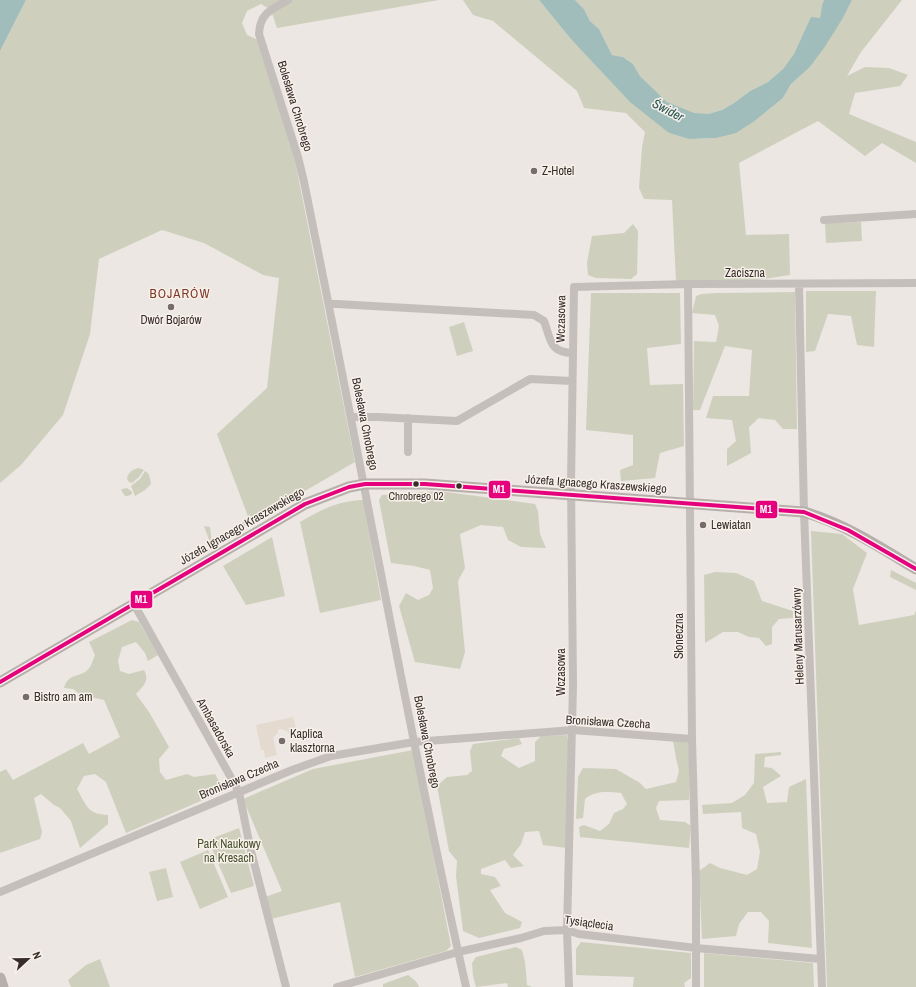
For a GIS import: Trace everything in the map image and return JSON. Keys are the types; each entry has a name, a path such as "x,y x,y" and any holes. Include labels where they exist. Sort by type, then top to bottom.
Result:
{"street":[{"name":"Bolesława Chrobrego","path":"288,0 264,15 259,27 259,34 298,157 365,484 414,742 466,987"},
{"path":"824,220 916,214"},
{"name":"Zaciszna","path":"574,287 688,284 916,283"},
{"name":"Słoneczna","path":"688,284 696,987"},
{"name":"Heleny Marusarzówny","path":"799,284 804,512 822,987"},
{"name":"Wczasowa","path":"569,987 568,930 573,730 570,353 574,287"},
{"path":"329,304 534,315 544,322 553,347 560,352 570,353"},
{"path":"351,418 457,420 530,379 570,381"},
{"path":"408,418 408,452"},
{"name":"Józefa Ignacego Kraszewskiego","path":"0,682 305,504 349,487 365,484 424,484 804,512 824,518 847,528 916,569"},
{"name":"Ambasadorska","path":"134,604 239,792 250,847 286,987"},
{"name":"Bronisława Czecha","path":"0,892 292,770 331,756 414,742 573,730 692,739"},
{"name":"Tysiąclecia","path":"337,987 362,984 458,952 521,938 544,930 568,930 579,934 696,948 820,959"},
{"path":"0,978 3,987"}],"green space":[{"path":"26,0 439,0 277,28 271,10 261,4 247,11 242,23 247,35 258,40 294,156 355,462 220,540 218,536 249,519 217,434 267,388 279,278 263,275 204,243 162,230 99,259 90,334 63,415 21,465 0,483 0,51"},
{"path":"463,0 539,0 570,38 669,133 689,139 716,138 756,120 783,98 791,84 809,68 843,18 852,0 902,0 861,52 847,76 865,67 889,68 908,75 900,86 855,93 849,114 916,142 916,163 882,143 865,156 818,121 739,163 746,235 789,234 790,275 751,281 676,281 672,200 644,199 639,188 642,147 645,132 626,113 584,108 577,91 493,21 473,15"},
{"path":"575,0 824,0 820,18 802,37 794,55 783,69 768,82 750,91 722,110 708,114 694,114 667,102 640,76 633,64 623,57 612,55 599,29 590,21 584,9"},
{"path":"861,222 862,241 826,243 825,223"},
{"path":"633,224 638,231 637,274 631,279 596,278 588,275 587,263 592,236 624,233"},
{"path":"806,291 876,291 874,347 857,345 851,316 828,314 815,351 806,352"},
{"path":"795,292 797,429 783,429 775,420 759,418 749,427 751,453 727,466 727,449 736,441 732,420 706,418 713,396 749,396 752,350 725,346 700,410 693,410 694,341 716,342 719,326 715,315 692,313 696,296 717,293"},
{"path":"591,293 680,293 681,344 647,348 650,385 683,384 684,446 660,453 655,478 621,481 620,470 633,465 633,435 586,430"},
{"path":"464,322 473,351 457,356 449,327"},
{"path":"139,468 144,470 132,483 129,482 127,479 130,473"},
{"path":"145,471 149,475 151,484 135,496 131,486 140,479"},
{"path":"127,488 132,492 132,494 125,496 121,490"},
{"path":"439,491 535,504 538,511 540,534 546,548 521,547 508,540 503,527 481,525 460,534 465,568 458,581 465,652 460,669 415,662 399,606 406,593 418,600 429,595 433,588 430,570 391,563 379,500 382,495"},
{"path":"363,500 381,600 320,613 300,522 330,506"},
{"path":"204,526 210,527 211,545"},
{"path":"811,531 842,534 867,553 853,589 859,625 914,615 916,611 916,987 827,987"},
{"path":"272,537 285,596 246,605 223,566"},
{"path":"891,570 916,583 916,590 890,577"},
{"path":"715,572 736,573 754,581 762,601 793,611 793,618 779,619 772,627 772,644 766,646 759,638 749,637 738,632 723,632 705,643 704,575"},
{"path":"132,620 139,622 158,655 148,661 145,653 136,642 122,647 118,661 120,671 129,674 144,670 146,674 145,683 136,694 149,712 169,747 159,759 160,772 166,780 187,774 194,777 215,774 224,791 126,833 106,782 95,774 84,776 77,789 88,808 96,813 108,815 108,824 80,848 71,821 60,808 41,794 34,798 42,832 40,839 0,853 0,772 6,769 13,780 83,743 89,754 120,737 104,700 81,695 73,689 64,688 69,679 87,671 91,666 95,655 89,642"},
{"path":"567,735 567,848 543,845 539,831 525,832 521,844 513,855 524,866 511,868 505,860 481,869 481,874 495,877 501,886 490,890 505,913 522,922 520,928 479,938 463,931 456,876 457,861 449,851 437,786 447,777 467,775 472,771 470,751 473,744 519,738 522,744 504,749 501,756 519,768 535,761 535,742 541,736"},
{"path":"673,741 688,743 690,762 689,800 659,801 656,808 660,820 685,822 691,826 689,848 580,837 579,827 584,825 600,831 609,824 614,813 623,809 627,804 621,793 602,792 593,794 585,799 583,818 576,819 578,777 583,768 616,769 640,783 646,789 676,782 679,771"},
{"path":"413,750 451,946 446,951 355,977 340,902 271,919 265,897 282,891 243,799 313,769"},
{"path":"781,752 781,755 765,757 764,767 772,768 781,776 763,787 767,803 787,802 789,787 806,779 812,948 768,943 769,921 761,912 748,912 739,924 736,936 702,939 699,871 710,863 720,868 747,875 757,869 760,852 756,834 742,828 741,812 703,814 702,805 732,803 745,795 754,783 755,754"},
{"name":"Park Naukowy na Kresach","path":"239,828 254,886 231,893 208,840"},
{"path":"208,850 228,897 200,909 180,862"},
{"path":"166,868 173,897 157,901 149,872"},
{"path":"581,942 691,953 691,978 684,983 685,987 633,987 634,977 576,975 576,949"},
{"path":"516,947 522,950 525,962 527,985 532,987 508,987 507,983 476,987 472,963 476,957"},
{"path":"704,953 813,963 814,987 704,987"},
{"path":"100,959 110,987 71,987 68,980 86,965"},
{"path":"408,975 419,987 383,987 383,984"}],"shaded area":[{"path":"293,717 297,732 288,734 288,732 281,729 278,730 278,733 273,737 277,755 265,758 264,750 261,750 256,725"}],"water":[{"path":"0,0 26,0 0,51"},
{"name":"Świder","path":"539,0 575,0 584,9 590,21 599,29 612,55 623,57 633,64 640,76 667,102 694,113 708,114 722,110 734,103 750,91 768,82 783,69 794,54 811,17 820,18 824,0 852,0 843,18 824,48 809,68 791,84 783,98 756,120 736,133 716,138 689,139 669,133 630,102 570,38"}],"transit line":[{"name":"M1","path":"0,682 305,504 349,487 365,484 425,484 804,512 848,530 916,569"}],"place":[{"name":"Z-Hotel","path":"534,171"},
{"name":"Dwór Bojarów","path":"171,307"},
{"name":"Chrobrego 02","path":"416,484"},
{"name":"Lewiatan","path":"703,525"},
{"name":"Bistro am am","path":"26,697"},
{"name":"Kaplica klasztorna","path":"282,741"}],"district":[{"name":"BOJARÓW","path":"180,293"}]}
